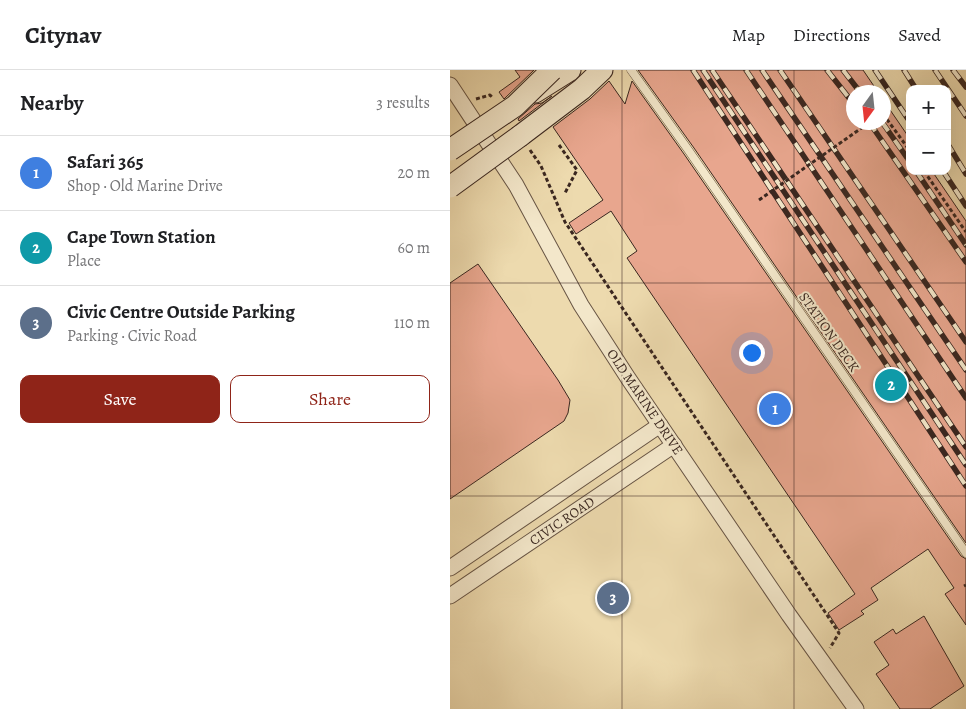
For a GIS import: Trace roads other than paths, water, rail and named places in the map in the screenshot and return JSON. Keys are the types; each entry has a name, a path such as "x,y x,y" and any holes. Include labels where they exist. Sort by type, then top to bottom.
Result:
{"main road":[{"path":"450,150 506,114 552,70"},
{"path":"528,94 539,91 570,70"},
{"path":"450,187 566,101 602,70"}],"street":[{"name":"OLD MARINE DRIVE","path":"450,85 516,185 581,305 660,426 856,709"},
{"name":"CIVIC ROAD","path":"450,568 660,426"},
{"name":"CIVIC ROAD","path":"450,596 674,445"}],"lane":[{"name":"STATION DECK","path":"630,70 689,151 966,553"}],"railway":[{"path":"693,70 966,486"},
{"path":"703,70 966,465"},
{"path":"712,70 966,447"},
{"path":"746,70 966,398"},
{"path":"762,70 966,370"},
{"path":"780,70 966,342"},
{"path":"827,70 846,94"},
{"path":"843,70 855,85"},
{"path":"875,70 906,116"},
{"path":"904,70 913,85"},
{"path":"935,70 966,116"},
{"path":"953,70 966,87"},
{"path":"875,130 966,262"},
{"path":"888,130 906,156"},
{"path":"951,150 966,174"},
{"path":"919,175 966,245"},
{"path":"946,175 966,206"}],"place":[{"name":"Cape Town Station","path":"891,385"},
{"name":"Safari 365","path":"775,409"},
{"name":"Civic Centre Outside Parking","path":"613,598"}]}
